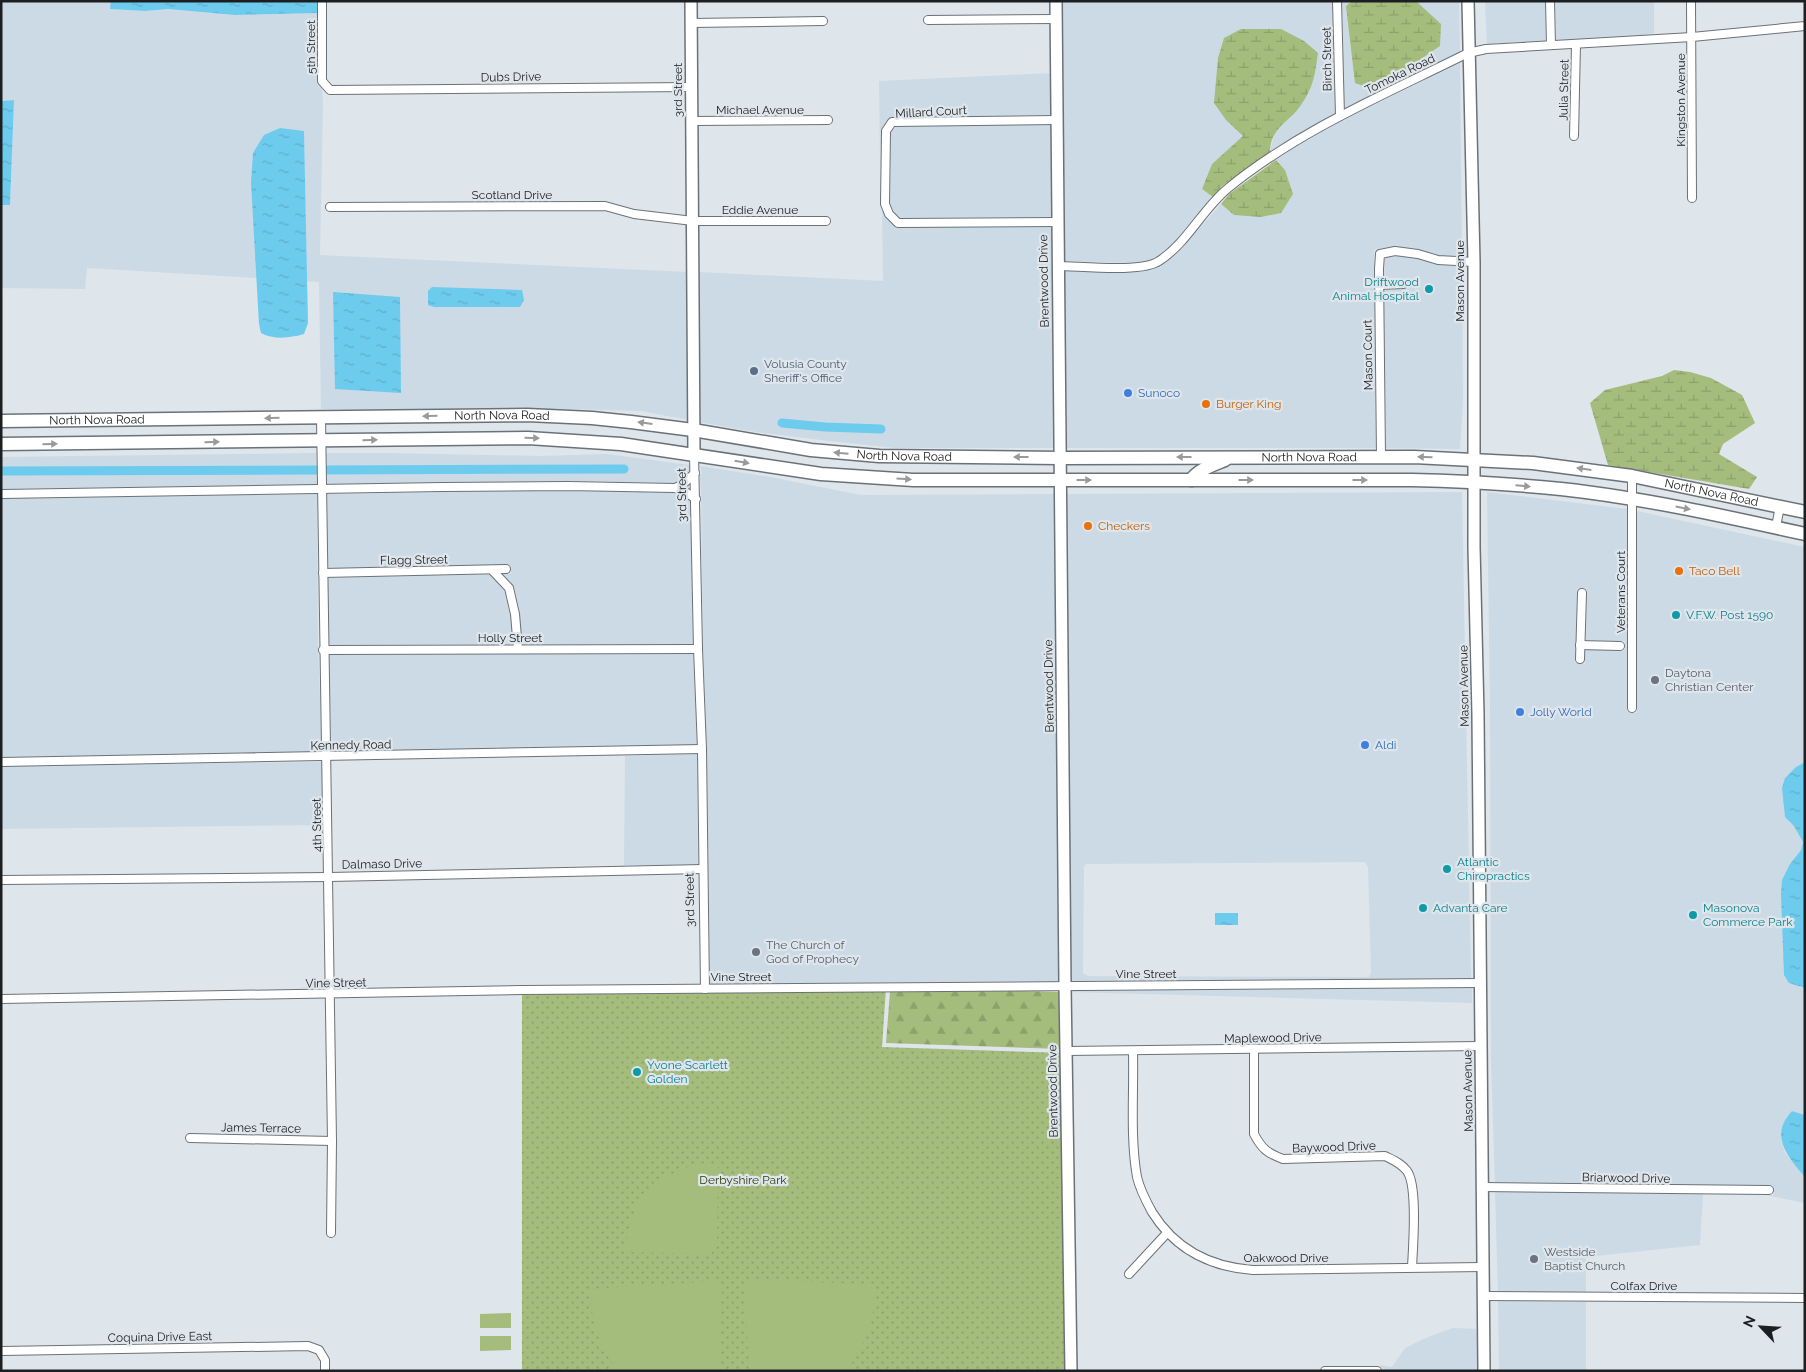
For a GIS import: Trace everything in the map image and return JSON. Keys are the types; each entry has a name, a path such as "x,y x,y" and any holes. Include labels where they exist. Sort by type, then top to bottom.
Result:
{"main road":[{"name":"North Nova Road","path":"1,421 492,415 558,416 693,430 775,445 840,453 920,457 1381,457 1474,459 1542,464 1632,476 1805,512"},
{"name":"North Nova Road","path":"1,444 321,446 559,439 621,444 782,469 848,476 943,481 1414,480 1474,482 1561,490 1632,500 1805,534"},
{"path":"1191,480 1194,475 1202,470 1232,457"}],"street":[{"name":"5th Street","path":"322,1 322,80 330,90"},
{"name":"3rd Street","path":"691,1 693,430 702,749 705,989"},
{"name":"Brentwood Drive","path":"1056,1 1065,986 1071,1371"},
{"name":"Birch Street","path":"1337,1 1340,116"},
{"name":"Mason Avenue","path":"1468,1 1474,262 1474,482 1484,1371"},
{"name":"Julia Street","path":"1550,1 1551,46"},
{"name":"Kingston Avenue","path":"1691,1 1692,198"},
{"path":"928,20 1056,19"},
{"path":"691,23 823,21"},
{"name":"Tomoka Road","path":"1058,266 1136,268 1158,262 1179,244 1226,190 1288,146 1340,116 1468,53 1486,49 1692,38 1805,26"},
{"name":"Julia Street","path":"1574,136 1576,44"},
{"name":"Dubs Drive","path":"330,90 692,87"},
{"name":"Michael Avenue","path":"692,122 828,120"},
{"name":"Millard Court","path":"1056,120 892,122 886,131 885,204 889,214 898,223 1057,222"},
{"name":"Scotland Drive","path":"330,207 605,206 634,214 693,222"},
{"name":"Eddie Avenue","path":"693,222 826,221"},
{"name":"Mason Court","path":"1381,457 1380,254 1395,251 1418,254 1438,260 1474,262"},
{"path":"1379,285 1403,284"},
{"name":"4th Street","path":"321,418 323,650 329,877 332,1141 331,1233"},
{"path":"675,488 684,484 695,473"},
{"name":"Veterans Court","path":"1632,476 1632,708"},
{"path":"1,494 558,486 675,488 684,491 696,499"},
{"path":"1776,527 1780,506"},
{"path":"492,570 509,588 515,614 518,649"},
{"name":"Flagg Street","path":"323,573 506,570"},
{"path":"1580,659 1582,594"},
{"path":"1580,645 1620,646"},
{"name":"Holly Street","path":"323,650 698,649"},
{"name":"Kennedy Road","path":"1,762 702,749"},
{"name":"Dalmaso Drive","path":"1,880 329,877 703,869"},
{"name":"Vine Street","path":"1,999 705,989 1480,983"},
{"name":"Maplewood Drive","path":"1066,1051 1133,1052 1481,1046"},
{"name":"Baywood Drive","path":"1254,1050 1254,1134 1260,1146 1270,1154 1283,1160 1384,1156 1399,1162 1408,1172 1412,1183 1413,1202 1412,1268"},
{"name":"Oakwood Drive","path":"1133,1052 1134,1154 1138,1179 1144,1198 1168,1234 1198,1256 1234,1269 1253,1270 1484,1267"},
{"name":"James Terrace","path":"190,1138 332,1141"},
{"name":"Briarwood Drive","path":"1482,1187 1769,1190"},
{"path":"1130,1274 1168,1234"},
{"name":"Colfax Drive","path":"1484,1296 1805,1298"},
{"name":"Coquina Drive East","path":"1,1350 308,1346 319,1350 325,1360 325,1371"},
{"path":"1325,1371 1377,1371"}],"shaded area":[{"path":"1,1 111,1 111,9 145,11 168,9 235,15 317,13 317,80 322,87 323,103 320,255 688,272 688,420 641,411 567,409 321,409 319,282 307,281 304,131 251,183 257,278 87,268 85,289 1,288 1,205 10,205 14,100 1,101"},
{"path":"1061,1 1332,1 1335,113 1285,142 1270,153 1275,131 1301,106 1226,120 1244,136 1212,164 1202,189 1213,197 1175,241 1156,258 1134,263 1062,261"},
{"path":"1342,1 1352,1 1346,6 1441,24 1416,1 1459,1 1460,52 1344,108"},
{"path":"1485,1 1545,1 1546,41 1487,44"},
{"path":"1555,1 1654,1 1654,33 1638,36 1556,41"},
{"path":"1460,63 1462,256 1438,256 1418,249 1395,247 1376,249 1374,251 1376,448 1065,448 1063,271 1136,272 1160,267 1183,247 1221,204 1234,215 1285,170 1276,160 1341,121 1345,121 1345,119"},
{"path":"1051,73 1051,115 891,118 881,130 880,155 879,81"},
{"path":"1051,124 1052,217 899,218 893,212 890,204 891,133 895,127"},
{"path":"882,209 886,217 898,227 1052,227 1055,448 895,448 756,432 698,422 698,272 883,281"},
{"path":"1396,256 1417,258 1438,265 1462,266 1463,402 1460,449 1386,448 1384,289 1409,288 1408,279 1384,280 1385,258"},
{"path":"316,453 317,485 1,489 1,457"},
{"path":"326,453 541,456 607,454 690,465 690,471 680,480 671,483 568,481 327,485"},
{"path":"700,466 770,477 861,495 1056,494 1060,981 710,984 702,498 700,475 702,473"},
{"path":"569,490 673,492 691,501 693,644 328,645 328,578 511,574 510,565 328,569 327,494"},
{"path":"1462,492 1471,978 1070,981 1066,494","holes":["1365,862 1368,867 1371,973 1369,977 1088,976 1083,973 1084,867 1086,864"]},
{"path":"1487,492 1627,509 1627,712 1637,713 1637,511 1805,547 1805,762 1796,767 1788,821 1794,826 1803,841 1801,850 1790,864 1800,987 1805,988 1805,1115 1792,1111 1786,1117 1781,1140 1785,1153 1805,1177 1805,1203 1766,1195 1774,1195 1773,1186 1495,1183 1491,1063 1490,703","holes":["1577,589 1587,590 1586,641 1625,641 1625,650 1585,650 1585,664 1575,663"]},
{"path":"317,494 318,646 322,753 1,757 1,498"},
{"path":"693,653 697,745 332,752 328,655"},
{"path":"697,754 698,865 624,865 625,756"},
{"path":"322,762 323,825 1,829 1,766"},
{"path":"1472,988 1472,1003 1070,992 1070,990"},
{"path":"1495,1192 1703,1194 1700,1245 1586,1257 1586,1292 1498,1292"},
{"path":"1498,1301 1586,1302 1586,1371 1499,1371"},
{"path":"1453,1328 1478,1329 1478,1371 1386,1371 1380,1367 1380,1365 1392,1367 1405,1348"}],"green space":[{"path":"1352,1 1416,1 1441,24 1440,46 1375,90 1355,83 1346,6"},
{"path":"1241,29 1281,29 1304,41 1318,53 1316,67 1311,86 1305,98 1273,137 1270,153 1222,186 1213,197 1202,189 1212,164 1243,136 1226,120 1214,103 1218,58 1224,38"},
{"path":"1276,160 1285,170 1293,194 1281,213 1261,217 1234,215 1221,204 1229,194"},
{"path":"1674,370 1711,378 1742,395 1755,423 1723,444 1719,454 1757,477 1749,489 1608,465 1590,403 1605,390 1662,376"},
{"name":"Derbyshire Park","path":"886,988 882,1047 1065,1053 1071,1371 522,1371 522,990"},
{"path":"890,992 1060,992 1061,1049 886,1043"},
{"path":"701,1163 718,1164 717,1247 710,1254 626,1252 631,1218 646,1193 656,1183 669,1175"},
{"path":"750,1280 876,1284 874,1309 869,1329 861,1348 848,1369 846,1371 749,1371 745,1288"},
{"path":"715,1281 722,1287 719,1371 619,1371 615,1368 601,1345 593,1318 589,1289"},
{"path":"511,1313 511,1328 480,1328 480,1314"},
{"path":"480,1336 511,1336 511,1350 480,1351"}],"water":[{"path":"111,1 317,1 317,13 235,15 168,9 145,11 110,9"},
{"path":"14,100 10,205 1,205 1,101"},
{"path":"280,128 304,131 308,323 304,334 282,338 271,337 261,333 259,324 251,183 253,153 264,135"},
{"path":"432,287 522,290 524,300 520,307 434,307 428,305 428,291"},
{"path":"333,292 400,297 401,393 335,389"},
{"path":"1805,762 1805,988 1789,983 1784,975 1781,894 1782,880 1790,864 1801,850 1803,842 1794,826 1785,817 1782,788 1785,778 1796,767"},
{"path":"1215,913 1238,913 1238,925 1215,925"},
{"path":"1792,1111 1805,1115 1805,1177 1787,1154 1781,1137 1785,1120"}],"waterway":[{"path":"782,423 881,429"},
{"path":"1,471 624,469"}],"place":[{"name":"Driftwood Animal Hospital","path":"1429,289"},
{"name":"Volusia County Sheriff's Office","path":"754,371"},
{"name":"Sunoco","path":"1128,393"},
{"name":"Burger King","path":"1206,404"},
{"name":"Checkers","path":"1088,526"},
{"name":"Taco Bell","path":"1679,571"},
{"name":"V.F.W. Post 1590","path":"1676,615"},
{"name":"Daytona Christian Center","path":"1655,680"},
{"name":"Jolly World","path":"1520,712"},
{"name":"Aldi","path":"1365,745"},
{"name":"Atlantic Chiropractics","path":"1447,869"},
{"name":"Advanta Care","path":"1423,908"},
{"name":"Masonova Commerce Park","path":"1693,915"},
{"name":"The Church of God of Prophecy","path":"756,952"},
{"name":"Yvone Scarlett Golden","path":"637,1072"},
{"name":"Westside Baptist Church","path":"1534,1259"}]}
